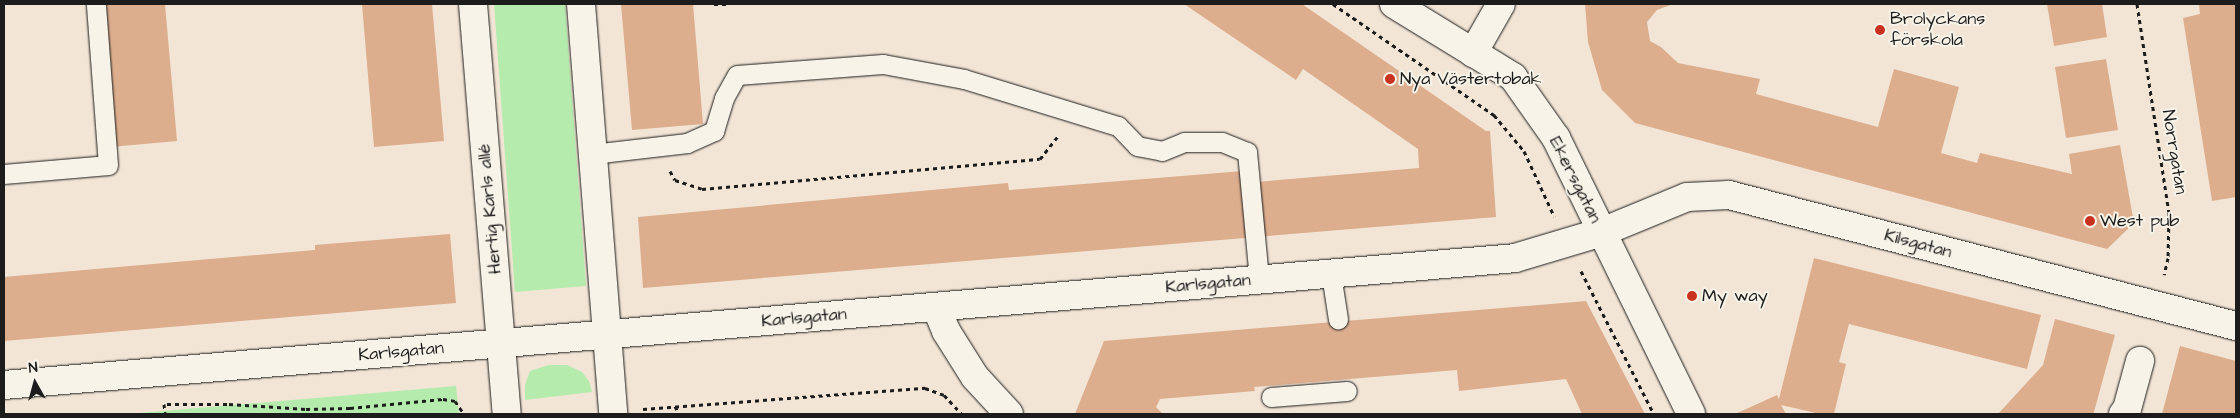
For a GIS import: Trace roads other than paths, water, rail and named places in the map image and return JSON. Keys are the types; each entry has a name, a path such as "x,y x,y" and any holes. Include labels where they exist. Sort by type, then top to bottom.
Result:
{"street":[{"name":"Hertig Karls allé","path":"473,4 507,414"},
{"path":"581,4 613,414"},
{"name":"Ekersgatan","path":"1394,4 1513,77 1556,138 1692,414"},
{"path":"1473,53 1501,4"},
{"name":"Kilsgatan","path":"1602,232 1687,197 1729,195 2236,326"},
{"name":"Karlsgatan","path":"4,385 1515,258 1602,232"},
{"path":"936,307 946,331 975,377 1009,414"},
{"path":"2123,414 2127,409 2140,361"}],"lane":[{"path":"4,174 108,165 96,4"},
{"path":"592,154 687,143 714,131 724,98 737,75 883,64 964,79 1118,126 1137,146 1162,151 1184,142 1222,142 1247,152 1259,280"},
{"path":"1331,274 1338,319"},
{"path":"1271,397 1347,391"}],"place":[{"name":"Brolyckans förskola","path":"1880,30"},
{"name":"Nya Västertobak","path":"1390,79"},
{"name":"West pub","path":"2090,221"},
{"name":"My way","path":"1692,296"}]}
